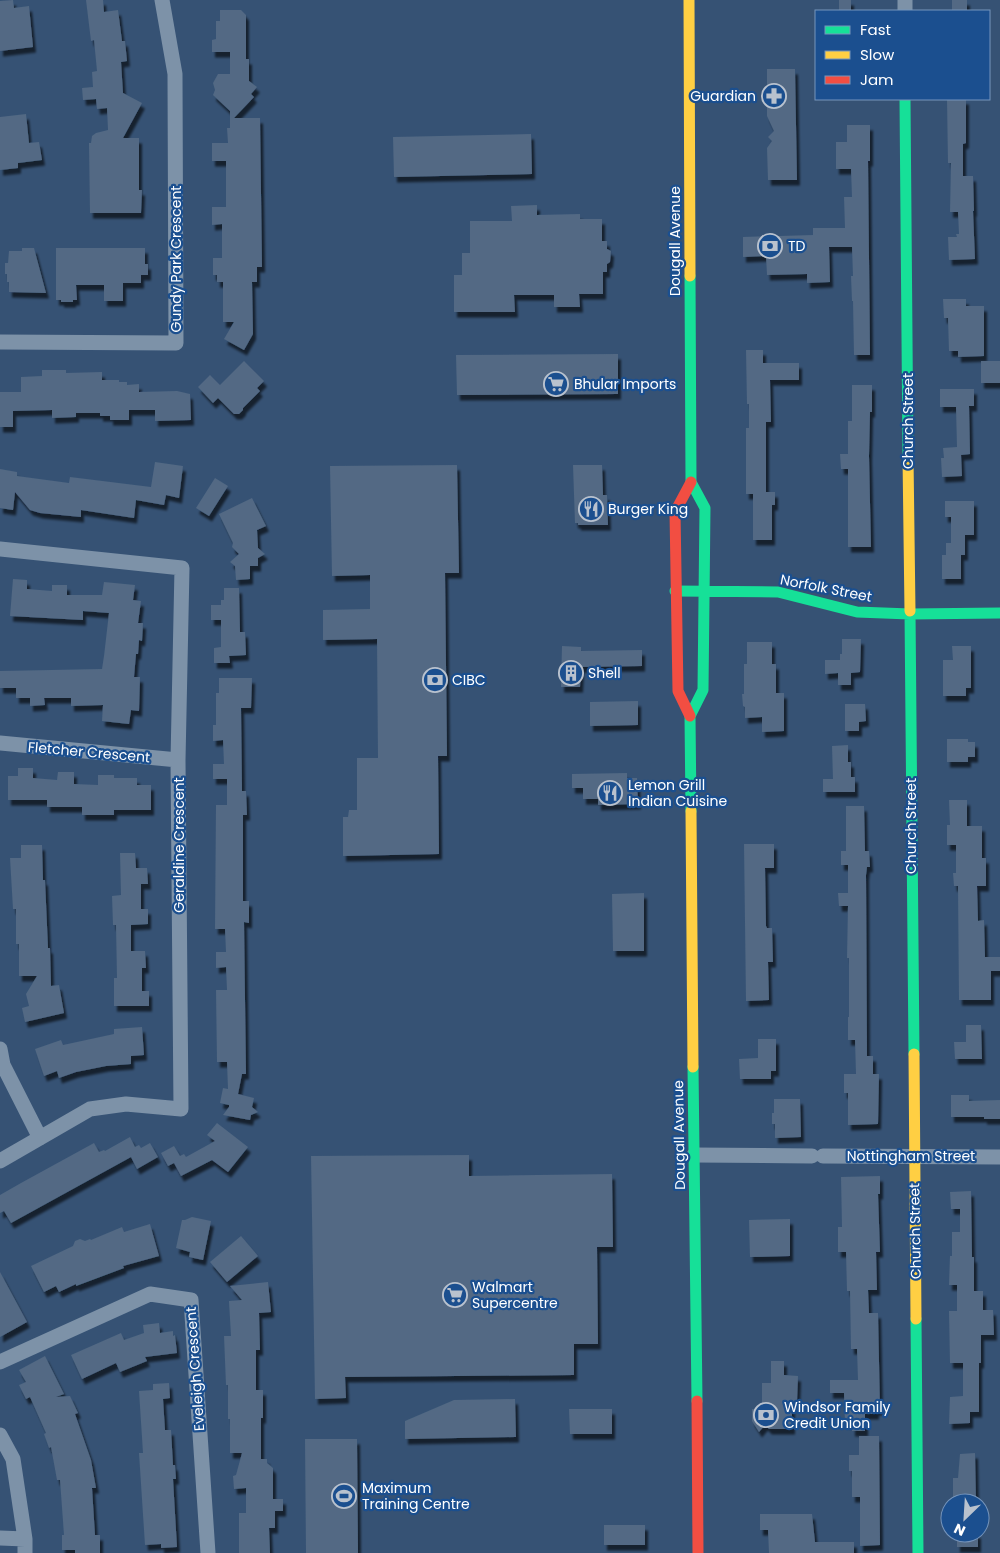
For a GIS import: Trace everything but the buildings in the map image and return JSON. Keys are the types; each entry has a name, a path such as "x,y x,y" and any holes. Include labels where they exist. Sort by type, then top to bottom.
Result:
{"main road":[{"name":"Dougall Avenue","path":"688,0 691,482 705,508 703,690 690,716"},
{"name":"Church Street","path":"905,100 918,1553"},
{"name":"Dougall Avenue","path":"691,482 674,512 678,691 690,716 698,1553"},
{"name":"Norfolk Street","path":"675,591 778,592 857,612 910,614 1000,613"}],"street":[{"name":"Gundy Park Crescent","path":"0,342 176,343 175,74 162,0"},
{"name":"Geraldine Crescent","path":"0,549 182,568 178,760 181,1109 126,1104 90,1109 0,1161"},
{"name":"Fletcher Crescent","path":"0,744 178,760"},
{"path":"0,1049 4,1065 40,1138"},
{"name":"Nottingham Street","path":"694,1155 1000,1157"},
{"name":"Eveleigh Crescent","path":"0,1362 150,1294 191,1300 208,1553"},
{"path":"0,1435 13,1459 25,1546 0,1538"}],"traffic: fast":[{"path":"905,100 908,457"},
{"path":"690,276 691,482 705,508 703,690 690,716 691,811"},
{"path":"675,591 778,592 857,612 910,614 1000,613"},
{"path":"910,611 914,1054"},
{"path":"693,1067 697,1401"},
{"path":"916,1319 918,1553"}],"traffic: slow":[{"path":"689,0 690,276"},
{"path":"908,457 910,611"},
{"path":"691,811 693,1067"},
{"path":"914,1054 916,1319"}],"traffic: jam":[{"path":"690,716 678,691 675,512 691,482"},
{"path":"697,1401 698,1553"}],"place":[{"name":"Guardian","path":"774,96"},
{"name":"TD","path":"770,246"},
{"name":"Bhular Imports","path":"556,384"},
{"name":"Burger King","path":"591,509"},
{"name":"Shell","path":"571,673"},
{"name":"CIBC","path":"435,680"},
{"name":"Lemon Grill Indian Cuisine","path":"610,793"},
{"name":"Walmart Supercentre","path":"455,1295"},
{"name":"Windsor Family Credit Union","path":"766,1415"},
{"name":"Maximum Training Centre","path":"344,1496"}]}
